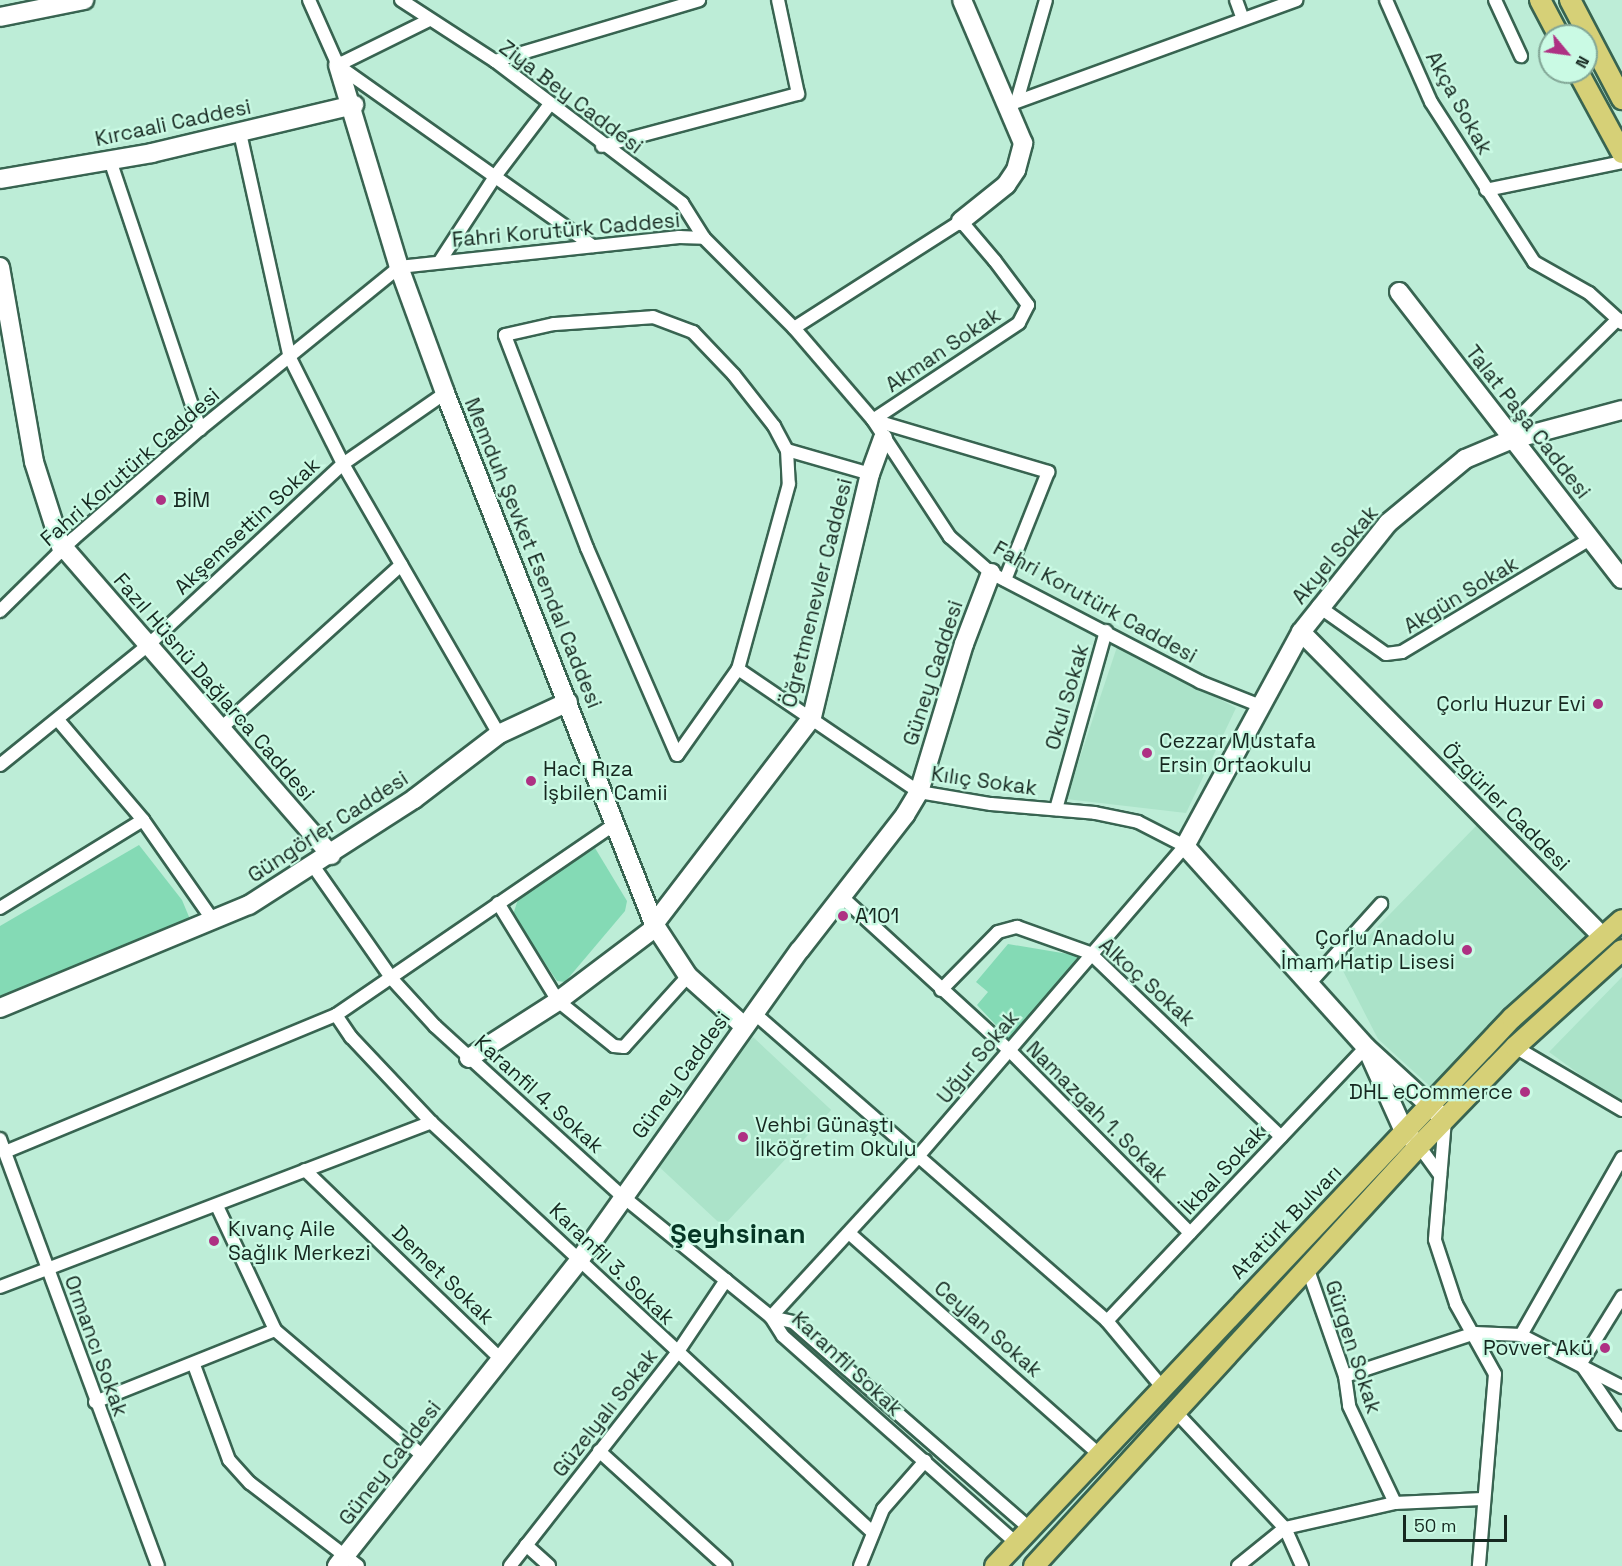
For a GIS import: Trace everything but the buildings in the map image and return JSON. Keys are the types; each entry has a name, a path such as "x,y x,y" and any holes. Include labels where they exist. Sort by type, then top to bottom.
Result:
{"main road":[{"path":"1540,0 1553,24"},
{"path":"1570,0 1622,99"},
{"path":"1585,84 1622,153"},
{"name":"Atatürk Bulvarı","path":"995,1566 1512,1018 1622,920"},
{"path":"1034,1566 1174,1410 1419,1146 1515,1047 1622,950"}],"street":[{"path":"0,17 84,0"},
{"path":"309,0 339,66 437,140 496,175 593,246"},
{"name":"Ziya Bey Caddesi","path":"401,0 495,61 602,146 682,203 704,238"},
{"path":"495,61 676,3 699,0"},
{"path":"602,146 798,94 778,0"},
{"path":"794,327 961,221 1006,185 1016,170 1023,143 1013,103 962,0"},
{"path":"1013,103 1046,0"},
{"path":"1236,0 1243,19"},
{"path":"1013,103 1297,0"},
{"name":"Akça Sokak","path":"1386,0 1431,102 1534,262 1588,293 1620,321"},
{"path":"1495,0 1521,56"},
{"path":"339,66 429,20"},
{"name":"Memduh Şevket Esendal Caddesi","path":"339,66 354,105 399,267 445,393 655,925 688,976 749,1020"},
{"path":"440,261 496,175 550,104"},
{"name":"Kırcaali Caddesi","path":"0,179 110,160 240,133 354,105"},
{"path":"240,133 290,358 343,464 499,734"},
{"path":"110,160 200,429"},
{"path":"1486,190 1622,162"},
{"name":"Akman Sokak","path":"873,420 1003,335 1019,323 1028,305 961,221"},
{"name":"Fahri Korutürk Caddesi","path":"0,611 63,549 200,429 399,267 593,246 704,238 794,327 873,420 950,537 998,576 1200,682 1258,705"},
{"name":"Fazıl Hüsnü Dağlarca Caddesi","path":"0,267 3,297 34,462 63,549 219,730 331,855"},
{"name":"Talat Paşa Caddesi","path":"1399,292 1498,414 1510,440 1592,538 1622,579"},
{"path":"652,317 693,332 774,426 787,450 789,484 738,669 677,756 587,548 505,335 554,324 652,317"},
{"path":"1510,440 1522,414 1620,321"},
{"name":"Akşemsettin Sokak","path":"0,765 147,646 343,464 445,393"},
{"name":"Akyel Sokak","path":"1185,846 1258,705 1301,632 1318,606 1388,523 1440,477 1465,459 1510,440 1622,410"},
{"path":"873,420 1048,472 998,576"},
{"name":"Öğretmenevler Caddesi","path":"470,1058 558,1001 655,925 812,717 870,474 884,438"},
{"path":"787,450 870,474"},
{"name":"Akgün Sokak","path":"1318,606 1386,654 1402,652 1592,538"},
{"path":"219,730 401,566"},
{"name":"Güney Caddesi","path":"346,1562 423,1456 580,1258 621,1195 749,1020 843,898 919,792 964,644 998,576"},
{"name":"Okul Sokak","path":"1056,809 1106,631"},
{"name":"Özgürler Caddesi","path":"1301,632 1603,937"},
{"name":"Kılıç Sokak","path":"738,669 790,709 812,717 919,792 1138,822 1185,846"},
{"name":"Güngörler Caddesi","path":"0,1008 249,905 314,867 499,734 568,702"},
{"path":"58,720 143,820 212,920"},
{"path":"0,908 143,820"},
{"path":"5,1152 336,1015 392,979 616,823"},
{"path":"1185,846 1366,1047 1445,1120 1435,1240 1456,1304 1475,1333 1495,1374 1482,1499 1479,1566"},
{"name":"Uğur Sokak","path":"771,1317 917,1158 1010,1051 1090,953 1185,846"},
{"name":"Karanfil 4. Sokak","path":"314,867 392,979 470,1058 621,1195 771,1317"},
{"name":"Namazgah 1. Sokak","path":"843,898 1010,1051 1190,1233"},
{"path":"498,903 558,1001 586,1028 624,1047 688,976"},
{"path":"1309,984 1382,904"},
{"name":"Alkoç Sokak","path":"941,990 998,932 1017,927 1090,953 1281,1137"},
{"name":"Karanfil 3. Sokak","path":"336,1015 351,1037 431,1122 580,1258 677,1353 871,1531"},
{"path":"749,1020 917,1158 1107,1321 1162,1387"},
{"path":"1366,1047 1404,1131 1419,1146 1440,1177"},
{"name":"İkbal Sokak","path":"1107,1321 1366,1047"},
{"path":"1515,1047 1622,1110"},
{"path":"0,1287 48,1271 431,1122"},
{"name":"Ormancı Sokak","path":"0,1139 95,1402 158,1566"},
{"path":"1521,1335 1622,1158"},
{"name":"Demet Sokak","path":"305,1170 501,1359"},
{"path":"217,1206 276,1329 423,1456"},
{"name":"Ceylan Sokak","path":"849,1233 1100,1455"},
{"name":"Gürgen Sokak","path":"1307,1267 1345,1376 1349,1407 1395,1503"},
{"name":"Güzelyalı Sokak","path":"510,1566 677,1353 726,1280"},
{"path":"1581,1363 1622,1297"},
{"name":"Karanfil Sokak","path":"771,1317 783,1336 925,1461 1023,1536"},
{"name":"Karanfil Sokak","path":"771,1317 793,1322 1023,1536"},
{"path":"95,1402 194,1365 276,1329"},
{"path":"1345,1376 1475,1333 1521,1335 1581,1363 1622,1387"},
{"path":"1581,1363 1622,1424"},
{"path":"194,1365 229,1460 250,1483 346,1562"},
{"path":"1174,1410 1285,1528 1302,1566"},
{"path":"599,1451 726,1566"},
{"path":"860,1566 871,1531 883,1509 925,1461"},
{"path":"1238,1566 1285,1528 1395,1503 1482,1499"},
{"path":"526,1545 549,1566"}],"shaded area":[{"name":"Cezzar Mustafa Ersin Ortaokulu","path":"1118,644 1236,708 1186,813 1066,799"},
{"name":"Çorlu Anadolu İmam Hatip Lisesi","path":"1480,822 1594,936 1434,1090 1378,1039 1340,965"},
{"path":"139,845 182,900 192,924 0,996 0,926"},
{"path":"595,848 627,901 625,911 565,982 557,981 513,915 518,899"},
{"path":"1008,944 1080,956 1011,1041 977,1005 988,992 976,982"},
{"path":"1622,977 1622,1105 1549,1052"},
{"name":"Vehbi Günaştı İlköğretim Okulu","path":"753,1037 831,1110 723,1226 645,1153"}],"place":[{"name":"BİM","path":"161,500"},
{"name":"Çorlu Huzur Evi","path":"1598,704"},
{"name":"Cezzar Mustafa Ersin Ortaokulu","path":"1147,753"},
{"name":"Hacı Rıza İşbilen Camii","path":"531,781"},
{"name":"A101","path":"843,916"},
{"name":"Çorlu Anadolu İmam Hatip Lisesi","path":"1467,950"},
{"name":"DHL eCommerce","path":"1525,1092"},
{"name":"Vehbi Günaştı İlköğretim Okulu","path":"743,1137"},
{"name":"Kıvanç Aile Sağlık Merkezi","path":"214,1241"},
{"name":"Povver Akü","path":"1605,1348"}],"district":[{"name":"Şeyhsinan","path":"738,1234"}]}
